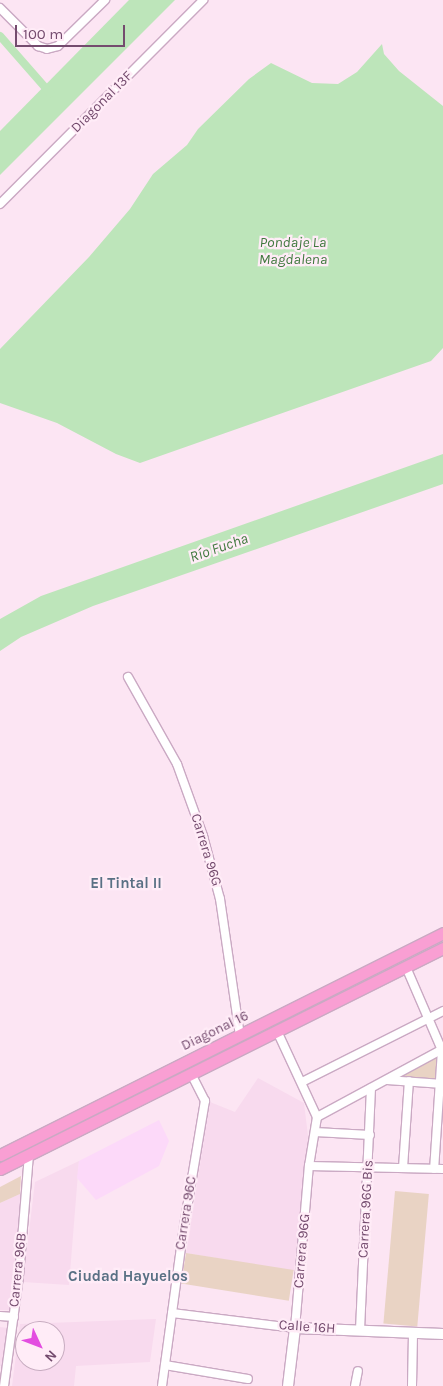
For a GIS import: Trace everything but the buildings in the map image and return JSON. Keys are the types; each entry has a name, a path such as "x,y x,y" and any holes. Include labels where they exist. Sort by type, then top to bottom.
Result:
{"main road":[{"name":"Diagonal 16","path":"0,1155 443,934"},
{"name":"Diagonal 16","path":"0,1169 443,948"}],"street":[{"path":"0,8 38,46 47,49 58,46 105,0"},
{"name":"Diagonal 13F","path":"0,204 203,0"},
{"name":"Carrera 96G","path":"128,677 177,764 203,836 220,899 240,1036"},
{"path":"406,967 442,1050 434,1169"},
{"path":"302,1082 443,1011"},
{"path":"277,1032 317,1117 442,1050"},
{"name":"Carrera 96C","path":"162,1386 205,1101 191,1074"},
{"path":"386,1080 441,1084"},
{"path":"403,1168 410,1081"},
{"name":"Carrera 96G Bis","path":"360,1330 370,1167 371,1088"},
{"name":"Carrera 96G","path":"288,1386 309,1166 317,1117"},
{"path":"315,1132 370,1135"},
{"name":"Carrera 96B","path":"4,1386 14,1317 29,1154"},
{"path":"309,1166 443,1169"},
{"name":"Calle 16H","path":"172,1313 295,1328 443,1334"},
{"path":"0,1316 14,1317"},
{"path":"412,1386 413,1332"},
{"path":"164,1365 248,1379"},
{"path":"356,1386 358,1371"}],"shaded area":[{"path":"439,1056 436,1082 396,1078 401,1075"},
{"path":"258,1078 304,1103 308,1136 294,1271 186,1253 210,1102 235,1112"},
{"path":"159,1120 169,1141 159,1166 96,1200 77,1178 79,1161"},
{"path":"79,1161 69,1285 23,1282 35,1182"},
{"path":"21,1176 20,1194 0,1203 0,1187"},
{"path":"395,1191 429,1194 417,1326 383,1323"},
{"path":"20,1194 24,1197 11,1310 0,1310 0,1203"},
{"path":"186,1253 294,1270 289,1301 181,1284"},
{"path":"156,1319 150,1362 76,1366 74,1386 12,1386 15,1363 15,1371 65,1371 65,1322"},
{"path":"0,1327 8,1328 4,1366 0,1366"}],"water":[{"path":"129,0 175,0 0,175 0,131"},
{"name":"Pondaje La Magdalena","path":"382,44 384,54 399,71 443,106 443,348 431,361 140,463 116,454 57,423 0,403 0,349 89,257 130,209 153,174 187,145 198,129 249,79 271,63 312,83 338,84 357,72"},
{"name":"Río Fucha","path":"443,454 443,484 93,606 21,637 0,651 0,619 41,596"}],"waterway":[{"path":"0,36 50,93"}],"district":[{"name":"El Tintal II","path":"126,884"},
{"name":"Ciudad Hayuelos","path":"128,1277"}]}
